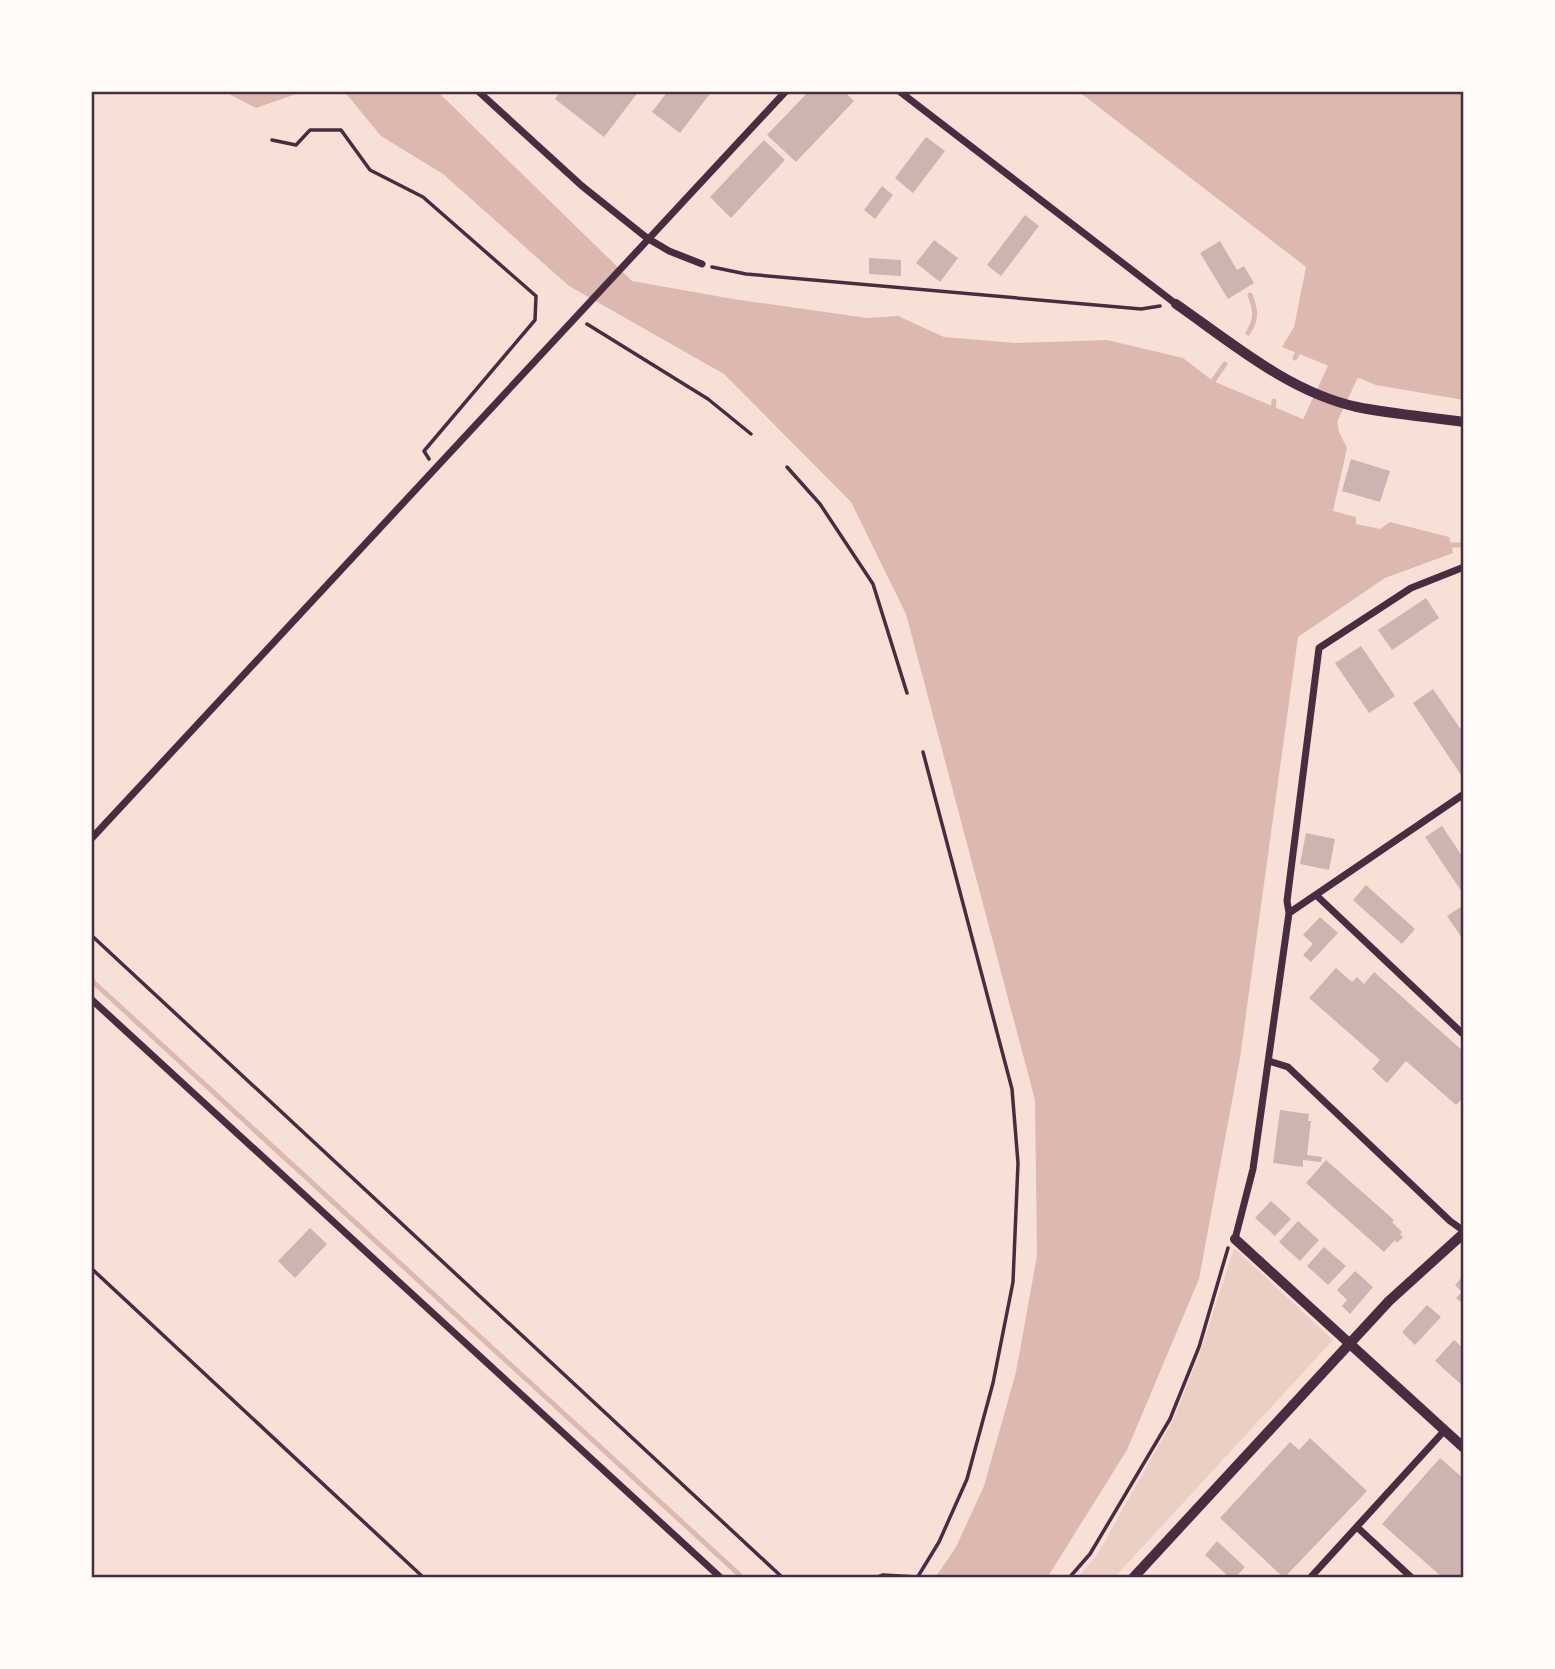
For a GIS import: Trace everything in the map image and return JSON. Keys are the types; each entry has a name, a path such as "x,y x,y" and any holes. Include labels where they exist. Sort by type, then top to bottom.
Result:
{"street":[{"path":"478,91 582,186 647,239 702,264"},
{"path":"91,839 786,91"},
{"path":"899,91 1176,304 1271,371 1319,395 1357,407 1464,422"},
{"path":"1464,567 1411,588 1319,648 1269,1061 1253,1169 1236,1239 1464,1448"},
{"path":"1289,913 1464,794"},
{"path":"1315,895 1464,1035"},
{"path":"91,999 721,1578"},
{"path":"1133,1578 1350,1343 1399,1292 1464,1232 1450,1222 1288,1068 1269,1061"},
{"path":"1310,1578 1445,1430"},
{"path":"1357,1527 1412,1578"}],"path":[{"path":"272,140 296,145 310,130 341,130 370,170 424,197 536,296 535,320 424,451 436,470"},
{"path":"702,264 746,274 1141,309 1176,304"},
{"path":"576,318 708,399 751,434"},
{"path":"786,467 820,504 873,584 907,693"},
{"path":"875,1578 883,1575 918,1577 939,1542 967,1479 993,1383 1013,1282 1018,1163 1012,1089 923,752"},
{"path":"91,935 783,1578"},
{"path":"1069,1578 1090,1554 1170,1419 1199,1347 1228,1248 1236,1239"},
{"path":"91,1268 424,1578"}],"shaded area":[{"path":"223,91 305,91 256,108"},
{"path":"344,91 437,91 632,281 867,318 898,316 944,337 1015,343 1107,340 1183,358 1213,381 1305,420 1309,412 1337,418 1339,432 1347,448 1333,511 1356,517 1356,524 1380,529 1390,522 1449,537 1453,553 1385,578 1298,637 1240,1058 1199,1279 1127,1450 1047,1578 935,1578 956,1547 984,1486 1016,1372 1037,1256 1035,1100 906,614 851,502 724,374 569,286 443,174 381,136"},
{"path":"1078,91 1464,91 1464,400 1376,385 1282,347 1294,327 1306,267"},
{"path":"1234,1248 1333,1340 1114,1578 1077,1578 1097,1555 1173,1420 1201,1350"}],"building":[{"path":"561,91 639,91 604,137 555,99"},
{"path":"668,91 712,91 680,133 652,112"},
{"path":"809,91 844,91 854,101 796,162 767,135"},
{"path":"926,137 945,151 913,193 895,178"},
{"path":"764,140 785,160 731,218 710,197"},
{"path":"882,186 893,195 875,219 864,210"},
{"path":"1025,215 1039,226 1001,276 987,265"},
{"path":"934,240 958,258 940,282 916,263"},
{"path":"1220,241 1237,270 1244,266 1254,283 1228,299 1200,253"},
{"path":"869,258 901,260 901,276 869,274"},
{"path":"1351,459 1390,471 1380,502 1342,491"},
{"path":"1426,598 1439,618 1392,650 1378,630"},
{"path":"1361,646 1395,696 1369,713 1335,663"},
{"path":"1433,689 1464,734 1464,773 1461,775 1413,703"},
{"path":"1442,826 1464,859 1462,892 1425,837"},
{"path":"1306,833 1335,839 1329,870 1300,864"},
{"path":"1366,885 1415,929 1402,944 1353,900"},
{"path":"1464,905 1464,941 1447,916"},
{"path":"1320,917 1338,933 1311,962 1303,955 1313,944 1303,935"},
{"path":"1336,968 1352,982 1357,977 1364,984 1374,972 1464,1052 1464,1097 1456,1105 1406,1061 1387,1083 1372,1069 1380,1060 1309,998"},
{"path":"1280,1110 1309,1114 1308,1121 1311,1121 1307,1155 1322,1157 1321,1162 1303,1160 1303,1167 1273,1163"},
{"path":"1326,1160 1394,1220 1392,1222 1402,1232 1400,1234 1403,1237 1397,1243 1395,1240 1384,1252 1306,1183"},
{"path":"1271,1201 1291,1219 1275,1236 1255,1218"},
{"path":"1298,1221 1319,1240 1300,1261 1279,1242"},
{"path":"310,1228 327,1244 295,1278 278,1261"},
{"path":"1324,1247 1346,1266 1328,1285 1307,1266"},
{"path":"1355,1271 1373,1287 1350,1314 1342,1306 1347,1300 1337,1290"},
{"path":"1464,1275 1464,1305 1456,1298 1462,1292 1455,1285"},
{"path":"1427,1305 1441,1317 1415,1345 1402,1332"},
{"path":"1454,1340 1464,1349 1464,1387 1435,1361"},
{"path":"1310,1438 1367,1491 1284,1578 1220,1518 1290,1442 1299,1450"},
{"path":"1440,1458 1464,1479 1464,1578 1443,1578 1382,1524"},
{"path":"1217,1541 1245,1567 1235,1578 1230,1578 1205,1555"}],"waterway":[{"path":"1248,333 1255,314 1250,295"},
{"path":"1305,453 1360,335"},
{"path":"1295,358 1300,348"},
{"path":"1214,387 1213,381 1225,364"},
{"path":"1273,412 1274,401"},
{"path":"1446,545 1464,545"},
{"path":"91,980 743,1578"}]}
